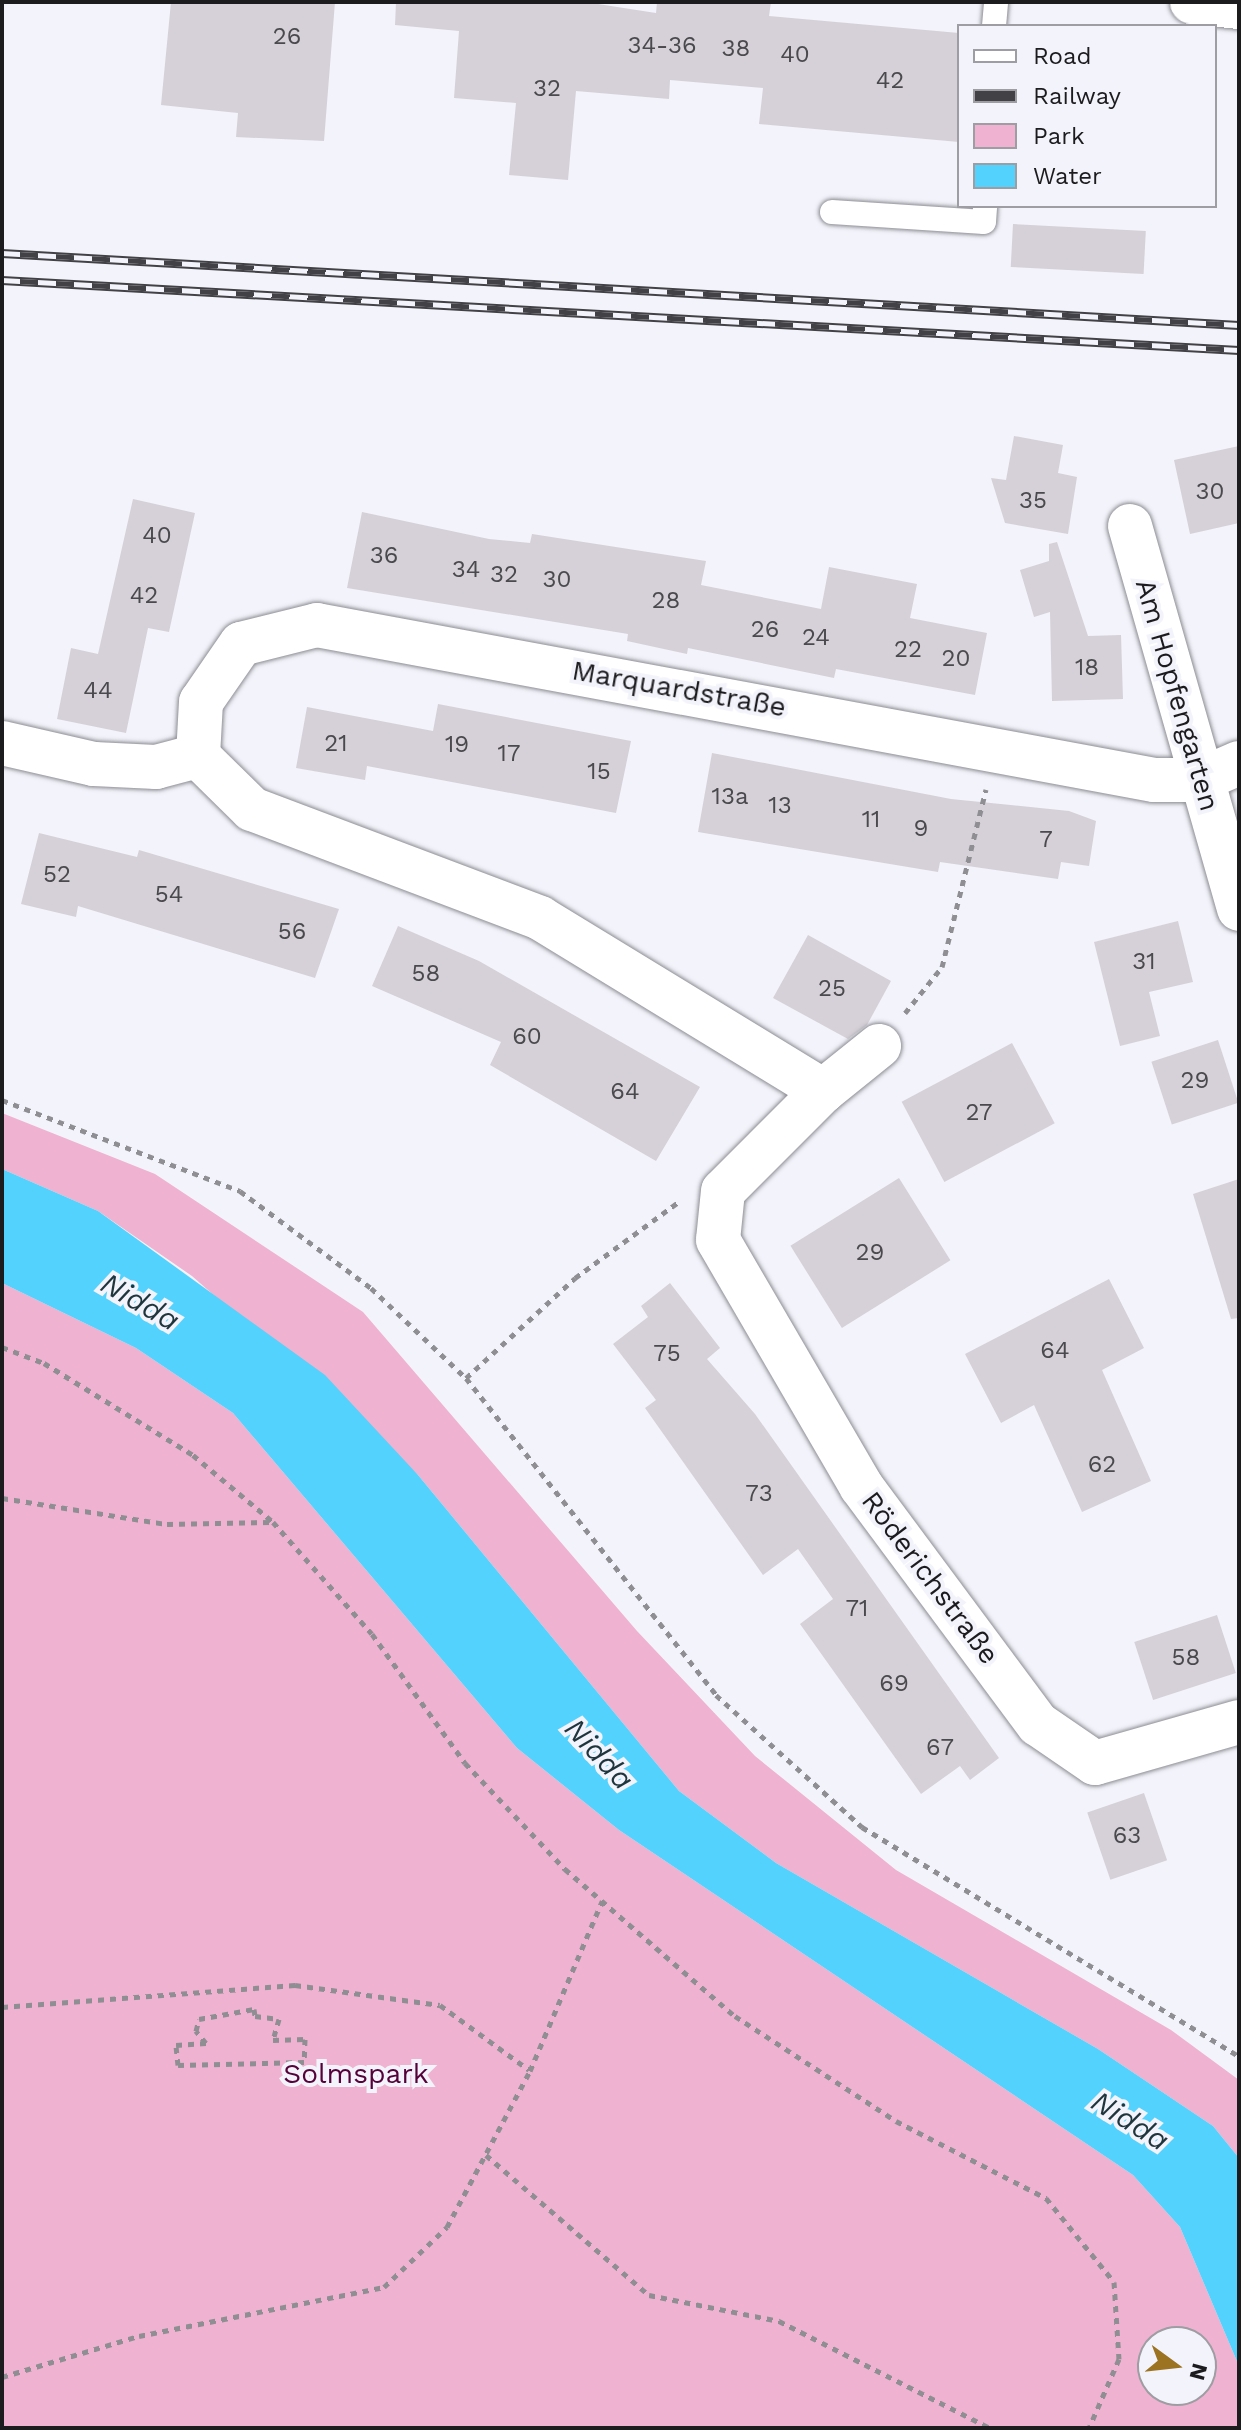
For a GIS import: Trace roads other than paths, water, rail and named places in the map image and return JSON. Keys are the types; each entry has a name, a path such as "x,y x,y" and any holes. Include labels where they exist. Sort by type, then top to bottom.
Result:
{"street":[{"path":"1192,2 1239,7"},
{"name":"Am Hopfengarten","path":"1130,526 1239,909"},
{"name":"Marquardstraße","path":"198,756 201,702 241,644 317,625 996,745 1154,780 1200,780 1239,763"},
{"path":"2,743 94,764 156,767 198,756 252,809 540,918 823,1091 879,1046"},
{"name":"Röderichstraße","path":"823,1091 723,1191 718,1240 861,1486 1038,1724 1095,1763 1239,1722"}],"lane":[{"path":"994,24 996,2"},
{"path":"832,212 984,222 985,208"}],"water":[{"name":"Nidda","path":"2,1169 98,1211 325,1375 418,1475 679,1791 776,1863 1098,2049 1213,2126 1239,2158 1239,2366 1180,2227 1133,2175 619,1830 517,1748 233,1413 136,1348 2,1283"}],"railway":[{"path":"2,253 1239,325"},
{"path":"2,280 1239,350"}],"park label":[{"name":"Solmspark","path":"356,2074"}]}
